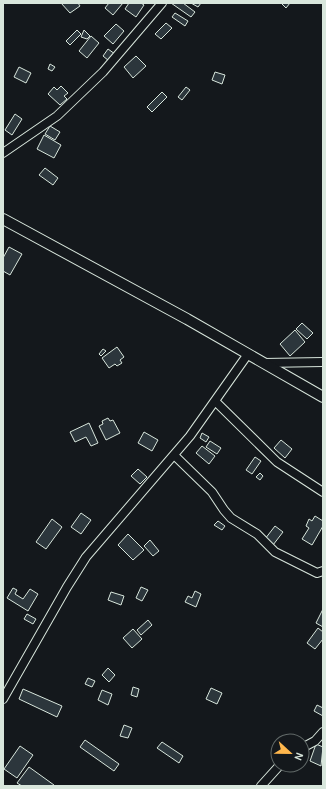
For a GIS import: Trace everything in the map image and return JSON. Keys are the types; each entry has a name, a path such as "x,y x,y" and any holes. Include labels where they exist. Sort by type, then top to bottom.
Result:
{"main road":[{"path":"3,219 323,397"}],"street":[{"path":"3,153 57,116 103,72 162,3"},
{"path":"3,699 67,587 86,558 190,436 248,354"},
{"path":"264,363 323,362"},
{"path":"215,401 277,462 323,492"},
{"path":"174,455 212,492 228,514 257,534 275,552 316,573 323,571"},
{"path":"310,744 316,741 323,732"},
{"path":"261,786 273,773"}],"building":[{"path":"61,3 78,3 80,6 70,13"},
{"path":"109,3 123,3 113,15 105,8"},
{"path":"129,3 141,3 144,5 136,17 125,9"},
{"path":"171,3 183,3 195,12 191,17"},
{"path":"191,3 201,3 198,7"},
{"path":"290,3 286,8 282,4"},
{"path":"175,13 188,21 185,26 172,17"},
{"path":"166,23 172,28 161,39 155,34"},
{"path":"116,24 124,31 113,44 104,36"},
{"path":"77,30 81,34 70,45 66,41"},
{"path":"84,30 90,36 87,39 81,37"},
{"path":"91,36 99,43 87,58 79,51"},
{"path":"108,49 115,54 109,61 103,56"},
{"path":"136,56 146,66 133,78 124,67"},
{"path":"50,64 55,67 52,71 48,69"},
{"path":"19,67 31,73 26,83 14,77"},
{"path":"215,72 225,75 222,84 212,80"},
{"path":"61,86 68,93 64,96 67,99 60,105 48,94 54,87 57,90"},
{"path":"186,87 190,90 182,100 178,97"},
{"path":"162,92 167,97 152,112 147,107"},
{"path":"15,114 22,119 12,135 5,130"},
{"path":"50,126 60,132 55,140 45,134"},
{"path":"44,135 61,145 54,158 37,149"},
{"path":"45,168 58,178 53,185 39,175"},
{"path":"9,247 22,254 10,275 3,271 3,258"},
{"path":"302,323 313,333 307,339 296,329"},
{"path":"295,330 305,342 290,356 280,344"},
{"path":"117,347 124,357 120,360 122,363 117,366 115,364 109,368 102,358"},
{"path":"103,349 106,351 101,356 99,354"},
{"path":"108,418 110,421 113,420 120,433 106,440 99,426 103,424 102,421"},
{"path":"89,423 98,443 91,446 86,437 75,442 70,432"},
{"path":"144,432 158,440 152,451 138,443"},
{"path":"202,433 209,437 206,442 200,438"},
{"path":"281,440 292,449 285,458 274,448"},
{"path":"210,441 221,448 217,454 206,447"},
{"path":"202,446 215,456 209,464 196,453"},
{"path":"255,457 261,461 252,474 246,470"},
{"path":"138,469 147,477 140,484 131,476"},
{"path":"260,473 263,476 260,480 256,477"},
{"path":"81,513 91,520 81,534 71,527"},
{"path":"315,516 323,521 323,526 312,545 302,539 309,528 306,526 309,519 312,521"},
{"path":"52,519 62,527 46,549 36,542"},
{"path":"218,521 225,526 222,530 214,525"},
{"path":"275,526 283,532 273,545 265,539"},
{"path":"128,534 144,550 133,560 118,545"},
{"path":"150,540 159,551 153,556 144,546"},
{"path":"141,587 148,590 142,601 136,598"},
{"path":"13,588 17,590 15,594 23,599 30,589 38,594 28,611 7,598"},
{"path":"195,591 201,594 196,607 185,602 188,596 192,598"},
{"path":"111,592 124,596 121,605 108,600"},
{"path":"323,609 323,627 316,623"},
{"path":"27,614 36,619 33,624 24,619"},
{"path":"148,620 152,625 141,635 137,630"},
{"path":"318,628 323,632 323,639 315,649 307,643"},
{"path":"133,629 142,639 132,648 123,638"},
{"path":"108,668 115,675 109,682 102,675"},
{"path":"88,678 95,681 92,687 85,684"},
{"path":"133,687 139,689 137,697 131,695"},
{"path":"211,688 222,693 217,704 206,699"},
{"path":"23,689 62,706 57,717 19,699"},
{"path":"102,690 112,694 108,705 98,700"},
{"path":"317,705 323,708 323,716 314,711"},
{"path":"124,725 132,728 128,738 120,736"},
{"path":"85,740 119,764 114,771 80,747"},
{"path":"162,742 183,756 179,763 157,748"},
{"path":"316,744 323,747 321,766 310,761"},
{"path":"20,746 33,755 17,778 4,769"},
{"path":"29,767 54,785 22,786 17,783"}]}
